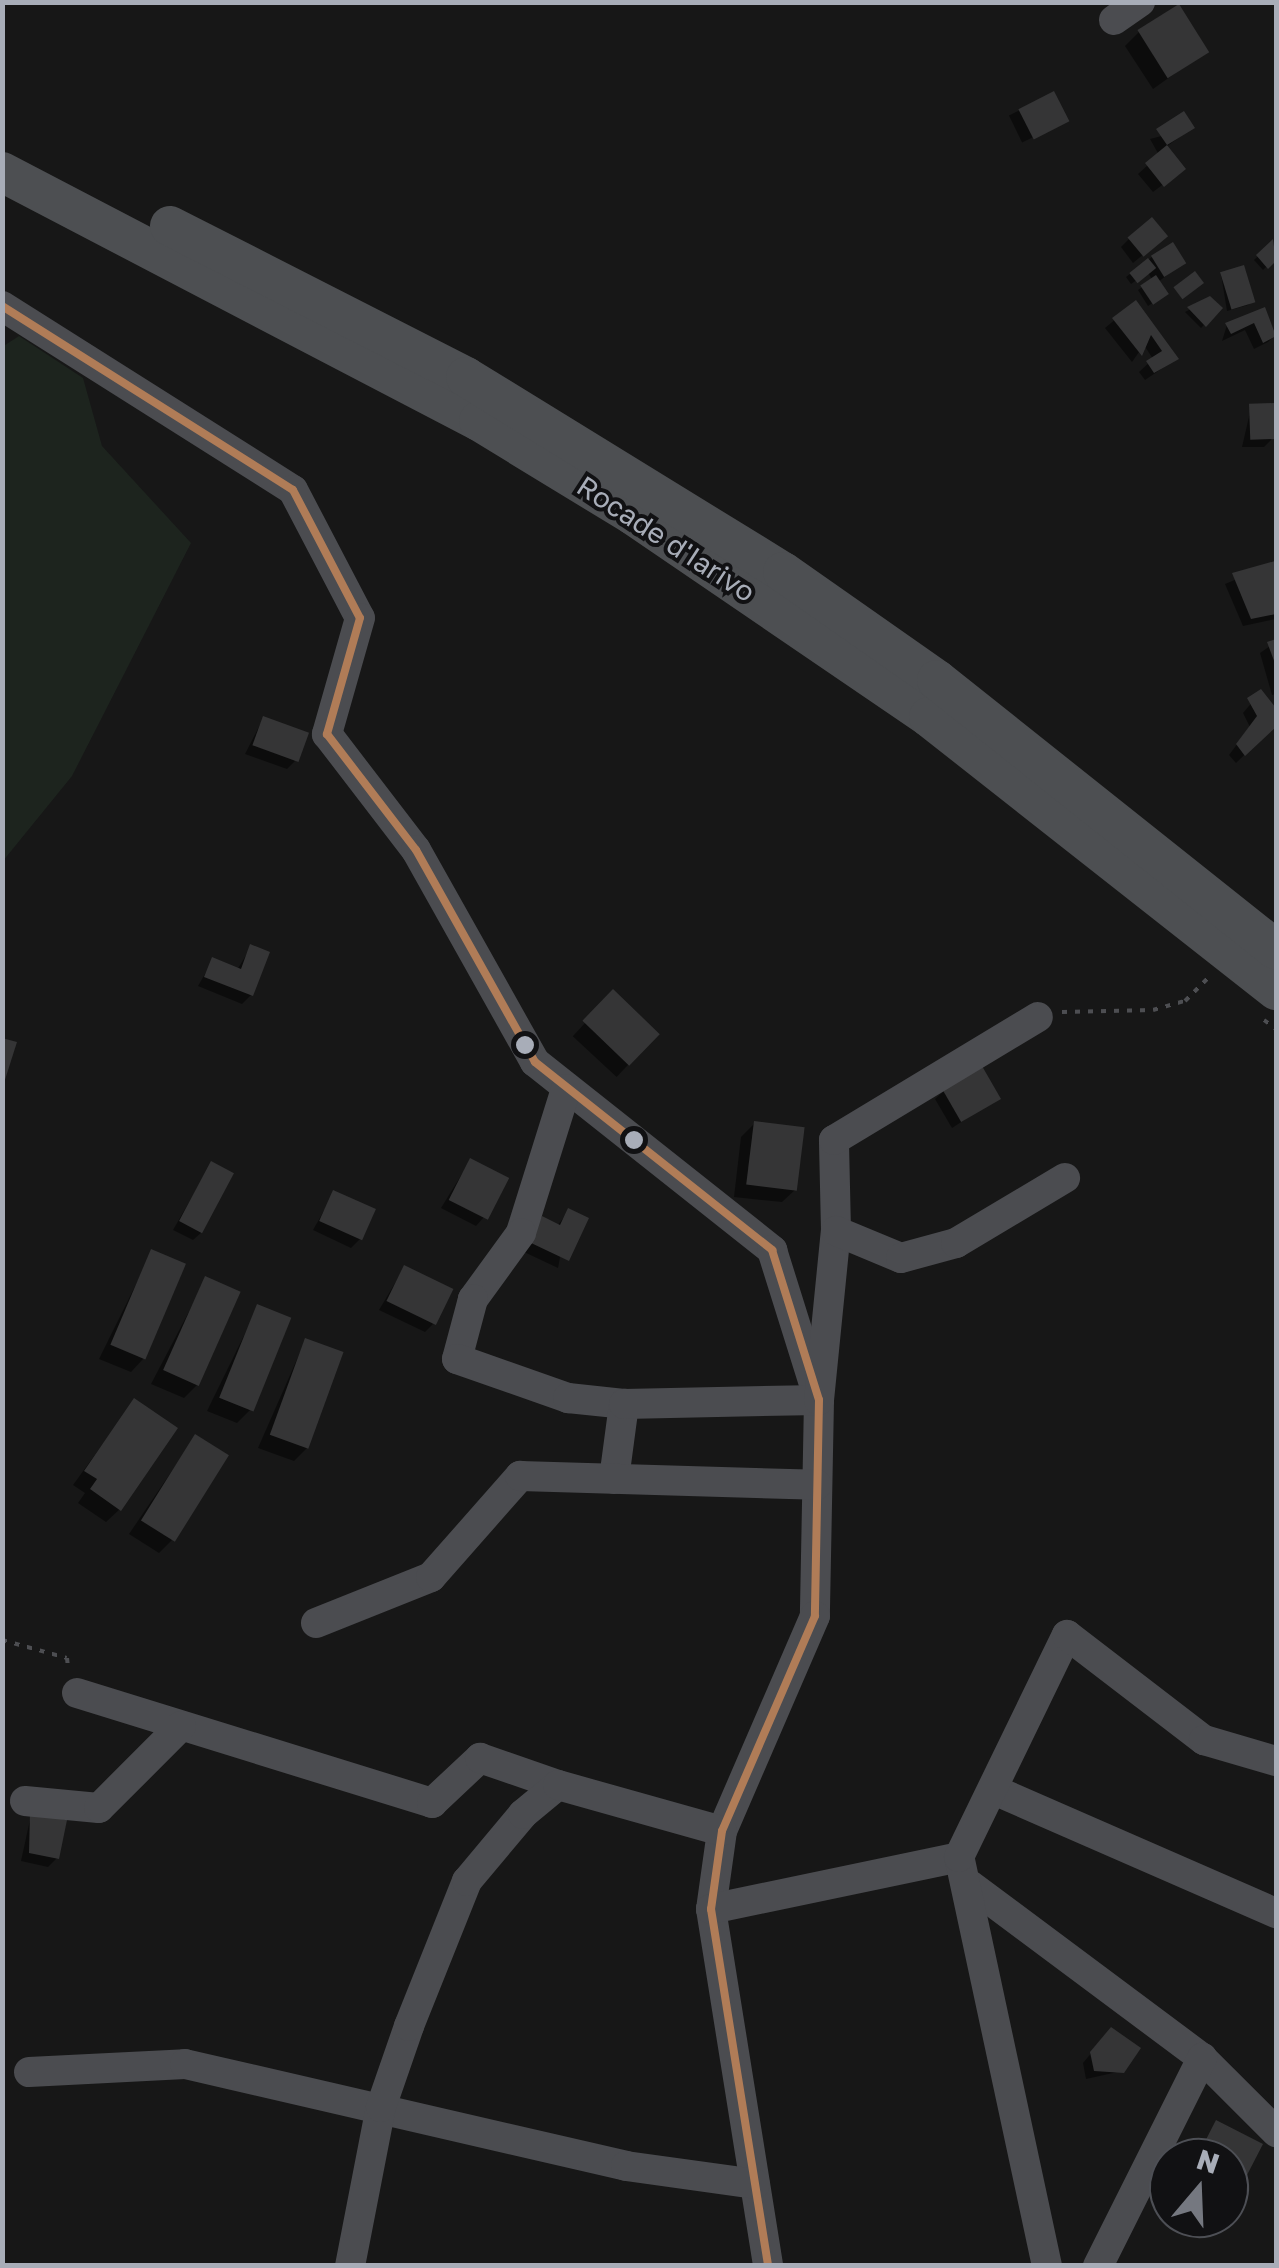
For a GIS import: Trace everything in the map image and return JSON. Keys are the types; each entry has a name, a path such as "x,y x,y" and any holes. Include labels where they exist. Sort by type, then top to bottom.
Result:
{"main road":[{"name":"Rocade d'Iarivo","path":"2,143 466,376 609,460 936,680 1276,950"},
{"name":"Rocade d'Iarivo","path":"2,172 478,421 633,515 929,717 1263,999"}],"street":[{"path":"1114,20 1140,2"},
{"path":"2,306 293,490 360,618 327,734 416,850 535,1062 772,1250 820,1400"},
{"path":"768,2266 710,1909 722,1831 815,1616 820,1400 836,1231 834,1140 1038,1016"},
{"path":"566,1089 521,1233 474,1299 457,1360 568,1398 624,1404 820,1400"},
{"path":"836,1231 901,1258 956,1243 1065,1178"},
{"path":"614,1479 624,1404"},
{"path":"316,1623 432,1577 520,1476 818,1485"},
{"path":"1047,2266 986,2002 965,1871 994,1790 1067,1635 1204,1740 1276,1761"},
{"path":"77,1693 432,1804 480,1758 558,1785 722,1831"},
{"path":"25,1801 99,1808 181,1726"},
{"path":"350,2266 382,2106 467,1881 558,1785"},
{"path":"994,1790 1276,1914"},
{"path":"710,1909 965,1871 1202,2058 1276,2132"},
{"path":"1098,2266 1202,2058"},
{"path":"29,2072 185,2064 382,2106 626,2166 755,2184"}],"path":[{"path":"1038,1016 1153,1010 1185,1001 1209,976 1222,986"},
{"path":"1263,999 1276,1029"},
{"path":"2,1640 67,1658 77,1693"}],"shaded area":[{"path":"19,336 83,378 102,446 191,543 72,776 3,861 2,347"}],"building":[{"path":"1179,4 1209,52 1168,78 1137,30"},
{"path":"1054,91 1069,121 1034,139 1018,109"},
{"path":"1184,111 1195,128 1167,145 1156,129"},
{"path":"1167,145 1186,169 1164,187 1145,163"},
{"path":"1152,217 1168,236 1144,257 1127,238"},
{"path":"1273,239 1276,261 1268,269 1256,255"},
{"path":"1173,242 1186,263 1164,277 1151,256"},
{"path":"1148,258 1156,268 1138,283 1129,273"},
{"path":"1244,265 1255,302 1231,310 1220,272"},
{"path":"1195,271 1204,283 1182,299 1173,287"},
{"path":"1156,275 1169,294 1153,305 1140,286"},
{"path":"1210,296 1223,308 1206,327 1187,307"},
{"path":"1136,300 1179,359 1154,373 1146,361 1162,351 1151,335 1142,356 1112,318"},
{"path":"1265,307 1276,336 1263,343 1254,323 1231,334 1225,323"},
{"path":"1274,403 1275,439 1250,440 1249,404"},
{"path":"1275,561 1276,614 1251,619 1232,573"},
{"path":"1276,639 1276,666 1267,642"},
{"path":"1261,689 1276,708 1276,727 1245,756 1236,744 1257,716 1247,698"},
{"path":"263,716 309,733 298,762 252,745"},
{"path":"250,944 270,952 253,996 204,977 212,957 241,969"},
{"path":"613,989 660,1034 629,1066 582,1021"},
{"path":"2,1038 17,1042 3,1086 2,1086"},
{"path":"982,1066 1001,1099 961,1122 942,1089"},
{"path":"754,1121 805,1127 797,1191 746,1185"},
{"path":"470,1158 509,1178 488,1220 449,1200"},
{"path":"211,1161 234,1173 202,1233 179,1221"},
{"path":"333,1190 376,1209 362,1240 319,1221"},
{"path":"568,1208 589,1218 569,1261 529,1242 542,1216 560,1225"},
{"path":"151,1249 186,1264 145,1360 110,1345"},
{"path":"404,1265 453,1289 436,1325 386,1301"},
{"path":"205,1276 241,1292 199,1386 163,1370"},
{"path":"257,1304 291,1318 253,1412 219,1398"},
{"path":"305,1338 344,1352 308,1449 270,1435"},
{"path":"134,1398 178,1428 121,1511 90,1489 97,1479 84,1471"},
{"path":"195,1434 229,1455 175,1542 141,1521"},
{"path":"30,1813 67,1820 59,1859 29,1853"},
{"path":"1111,2027 1141,2048 1124,2073 1094,2071 1090,2052"},
{"path":"1216,2120 1263,2144 1249,2171 1249,2138 1207,2138"}],"transit line":[{"path":"2,306 293,490 360,618 327,734 416,850 535,1062 772,1250 819,1400 815,1616 722,1831 711,1909 768,2266"}]}
